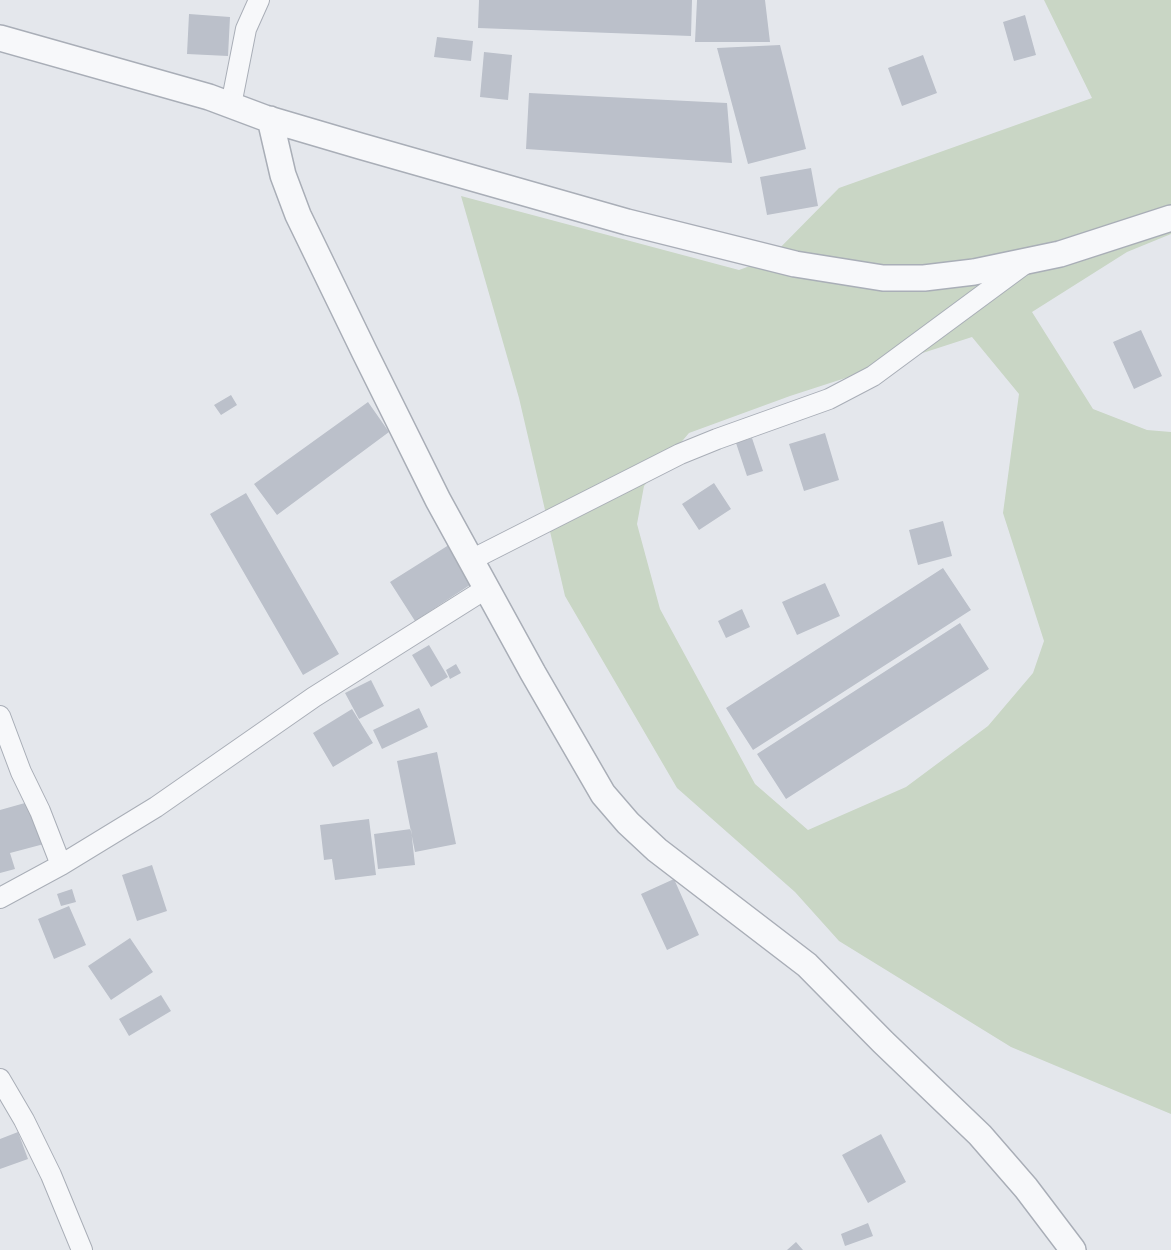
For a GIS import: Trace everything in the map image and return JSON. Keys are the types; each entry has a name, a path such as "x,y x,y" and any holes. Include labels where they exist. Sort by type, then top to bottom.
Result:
{"street":[{"path":"231,105 246,29 259,0"},
{"path":"0,38 209,97 270,119 618,219 796,264 883,278 924,278 974,272 1060,254 1171,218"},
{"path":"270,119 283,175 298,215 438,500 602,794 628,823 658,850 807,965 883,1042 980,1135 1026,1188 1073,1250"},
{"path":"471,560 680,454 830,399 873,376 1030,260"},
{"path":"0,898 61,865 156,807 314,698 486,588"},
{"path":"0,716 21,772 40,811 61,865"},
{"path":"0,1079 24,1120 51,1175 82,1250"}],"green space":[{"path":"1044,0 1171,0 1171,234 1127,252 1032,312 1093,409 1147,430 1171,432 1171,1114 1011,1047 839,941 795,892 677,788 565,596 519,398 461,196 739,270 769,259 839,188 1092,98","holes":["972,337 1019,394 1003,513 1044,641 1033,673 988,726 906,787 808,830 755,784 660,609 637,524 644,486 689,433 790,396"]}],"building":[{"path":"479,0 692,0 691,36 478,28"},
{"path":"697,0 765,0 770,42 695,42"},
{"path":"189,14 230,17 228,56 187,54"},
{"path":"1025,15 1036,55 1014,61 1003,22"},
{"path":"437,37 473,41 471,61 434,57"},
{"path":"780,45 806,149 748,164 717,48"},
{"path":"484,52 512,55 508,100 480,97"},
{"path":"923,55 937,93 902,106 888,68"},
{"path":"529,93 727,103 732,163 526,149"},
{"path":"811,168 818,206 767,215 760,177"},
{"path":"1141,330 1162,376 1134,389 1113,342"},
{"path":"231,395 237,405 221,415 214,405"},
{"path":"368,402 389,432 277,515 254,484"},
{"path":"825,433 839,480 804,491 789,444"},
{"path":"752,438 763,471 747,476 736,443"},
{"path":"714,483 731,509 699,530 682,504"},
{"path":"246,493 339,654 303,675 210,514"},
{"path":"943,521 952,556 918,565 909,530"},
{"path":"452,543 476,581 415,621 390,582"},
{"path":"943,568 971,610 753,750 726,708"},
{"path":"825,583 840,616 797,635 782,602"},
{"path":"742,609 750,627 726,638 718,621"},
{"path":"960,623 989,669 786,799 757,754"},
{"path":"429,645 448,677 431,687 412,655"},
{"path":"456,664 461,673 450,679 446,670"},
{"path":"371,680 384,706 359,719 345,693"},
{"path":"419,708 428,727 382,749 373,730"},
{"path":"352,709 373,743 333,767 313,733"},
{"path":"437,752 456,844 415,852 397,761"},
{"path":"32,801 44,844 10,853 15,869 0,873 0,810"},
{"path":"369,819 376,875 335,880 332,859 324,860 320,825"},
{"path":"411,829 415,865 378,869 374,834"},
{"path":"152,865 167,911 137,921 122,875"},
{"path":"674,879 699,935 667,950 641,894"},
{"path":"72,889 76,902 61,906 57,894"},
{"path":"69,906 86,945 54,959 38,919"},
{"path":"130,938 153,972 111,1000 88,966"},
{"path":"161,995 171,1011 129,1036 119,1019"},
{"path":"18,1132 28,1159 0,1169 0,1139"},
{"path":"881,1134 906,1182 868,1203 842,1155"},
{"path":"868,1223 873,1236 845,1246 841,1234"},
{"path":"796,1242 803,1250 787,1250"}]}
